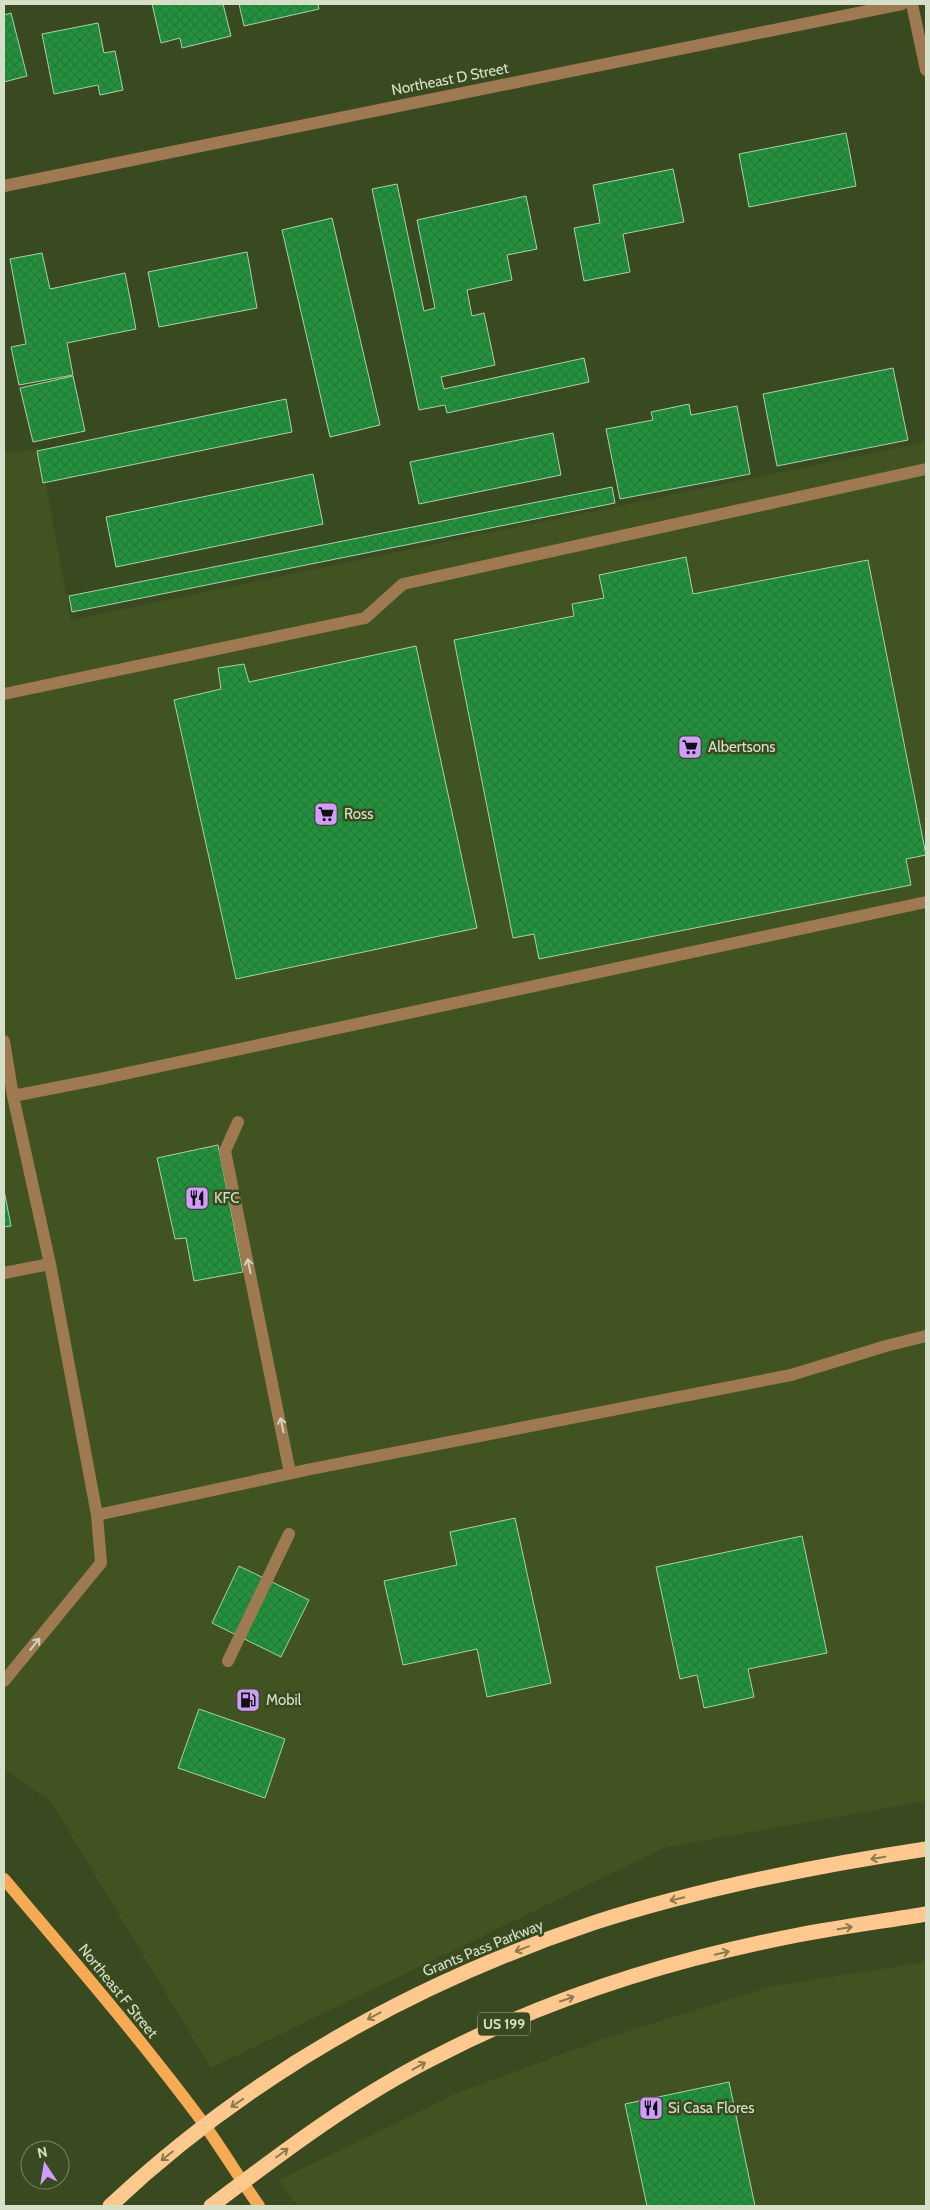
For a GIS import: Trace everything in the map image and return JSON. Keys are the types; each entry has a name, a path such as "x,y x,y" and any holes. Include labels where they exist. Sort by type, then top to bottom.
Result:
{"highway":[{"name":"Grants Pass Parkway","path":"110,2206 139,2179 204,2125 351,2028 408,1998 468,1970 531,1945 603,1920 724,1888 787,1874 926,1849"},
{"name":"US 199","path":"211,2206 332,2117 383,2086 437,2055 552,2005 671,1966 735,1950 797,1936 926,1914"}],"main road":[{"name":"Northeast F Street","path":"4,1879 77,1965 204,2125 243,2182"},
{"path":"243,2182 259,2206"}],"street":[{"name":"Northeast D Street","path":"4,186 902,4"},
{"path":"912,4 926,70"},
{"path":"4,694 364,618 403,584 926,468"},
{"path":"13,1096 100,1080 926,902"},
{"path":"4,1041 13,1096 50,1264 97,1515 101,1563 4,1681"},
{"path":"238,1122 225,1151 290,1474"},
{"path":"4,1273 50,1264"},
{"path":"97,1515 290,1474 791,1375 926,1336"},
{"path":"228,1661 289,1534"}],"shaded area":[{"path":"926,442 926,1801 666,1847 211,2068 52,1803 4,1768 4,454 39,448 71,620"},
{"path":"926,1962 926,2206 298,2206 279,2180 455,2094 603,2039 773,1986"}],"building":[{"path":"152,4 223,4 231,36 182,48 180,38 161,43"},
{"path":"239,4 318,4 319,9 244,26"},
{"path":"11,13 27,76 4,82 4,15"},
{"path":"98,23 104,53 115,51 123,90 100,95 98,85 54,94 42,34"},
{"path":"846,133 856,186 749,207 739,154"},
{"path":"673,169 684,222 623,234 630,272 584,281 574,228 600,223 593,185"},
{"path":"397,184 424,311 435,308 417,220 526,196 537,249 507,255 512,280 467,290 472,316 484,313 495,365 441,377 444,389 584,358 589,382 447,413 445,405 419,410 372,189"},
{"path":"332,218 380,425 330,437 282,230"},
{"path":"247,252 257,308 159,327 148,272"},
{"path":"42,253 50,289 125,273 136,329 67,343 73,375 19,385 11,347 26,344 10,259"},
{"path":"893,368 908,440 777,466 763,394"},
{"path":"73,376 85,431 33,442 20,388"},
{"path":"286,399 292,432 43,483 37,451"},
{"path":"689,404 691,415 737,406 750,474 620,499 606,429 653,420 651,412"},
{"path":"553,433 561,475 419,504 410,462"},
{"path":"313,474 323,524 116,567 106,517"},
{"path":"612,487 615,503 72,612 69,596"},
{"name":"Albertsons","path":"686,557 693,594 868,560 926,855 906,859 911,885 539,959 534,934 513,938 454,640 574,616 572,604 604,598 599,575"},
{"name":"Ross","path":"416,646 477,928 236,979 174,700 221,689 218,668 244,664 249,682"},
{"name":"KFC","path":"218,1145 243,1272 194,1281 186,1238 175,1239 157,1158"},
{"path":"4,1190 11,1226 4,1227"},
{"path":"515,1518 551,1683 487,1697 477,1649 403,1665 384,1581 457,1565 450,1532"},
{"path":"802,1536 827,1653 748,1669 754,1697 704,1708 697,1675 680,1679 656,1567"},
{"path":"239,1566 309,1600 281,1657 212,1623"},
{"path":"199,1709 285,1739 265,1798 178,1768"},
{"path":"729,2082 755,2206 647,2206 625,2104"}],"place":[{"name":"Albertsons","path":"690,747"},
{"name":"Ross","path":"326,814"},
{"name":"KFC","path":"197,1198"},
{"name":"Mobil","path":"248,1700"},
{"name":"Si Casa Flores","path":"651,2108"}]}
